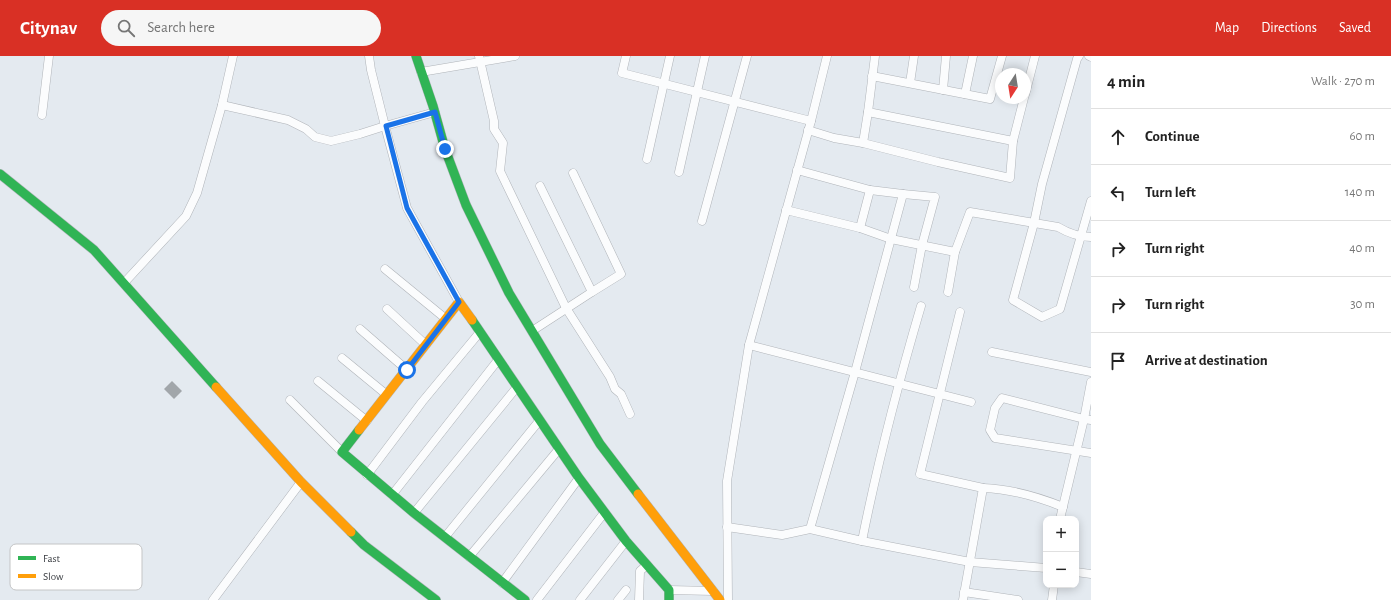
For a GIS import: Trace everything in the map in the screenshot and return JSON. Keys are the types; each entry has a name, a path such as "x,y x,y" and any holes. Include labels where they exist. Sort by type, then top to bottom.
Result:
{"street":[{"path":"42,115 49,56"},
{"path":"124,283 186,216 197,193 222,105 233,56"},
{"path":"369,56 371,70 407,208 459,302 539,421 604,513 626,541 647,564 669,595 713,591"},
{"path":"416,56 435,112 445,149 466,205 509,294 600,444 720,600"},
{"path":"421,72 480,59 515,56"},
{"path":"626,56 622,73 811,122"},
{"path":"647,159 670,56"},
{"path":"679,172 705,56"},
{"path":"702,221 747,56"},
{"path":"728,600 727,481 749,345 811,122 827,56"},
{"path":"863,143 875,56"},
{"path":"910,84 914,56"},
{"path":"943,90 946,56"},
{"path":"965,94 973,56"},
{"path":"1000,68 1002,56"},
{"path":"1031,71 1035,56"},
{"path":"1079,56 1042,184 1034,223 1012,300 1042,317 1060,309 1082,237 1091,201"},
{"path":"480,59 494,121 494,129 503,144 500,171 566,308 610,377 615,389 621,394 630,414"},
{"path":"872,76 990,99 995,90"},
{"path":"808,130 834,138 863,143 1010,178 1013,141 1022,104"},
{"path":"222,105 288,120 306,129 315,138 331,141 435,112"},
{"path":"868,112 1013,141"},
{"path":"797,170 870,190 935,197 922,245 914,287"},
{"path":"532,331 620,274 573,173"},
{"path":"0,174 94,250 301,482 364,546 436,600"},
{"path":"540,186 592,292"},
{"path":"860,228 870,190"},
{"path":"810,529 855,372 903,194"},
{"path":"786,210 860,228 891,239 955,252"},
{"path":"948,292 955,252 970,212 1058,227 1064,231 1082,237 1091,237"},
{"path":"385,269 446,319"},
{"path":"342,452 459,302"},
{"path":"862,541 898,383 921,306"},
{"path":"387,309 426,345"},
{"path":"960,312 920,474 983,488 1010,490 1062,507"},
{"path":"360,329 407,370"},
{"path":"367,475 422,402 480,332"},
{"path":"749,345 971,402"},
{"path":"992,352 1091,372"},
{"path":"342,358 387,395"},
{"path":"392,495 498,360"},
{"path":"318,381 367,421"},
{"path":"1060,516 1076,451 1087,420 1091,382"},
{"path":"414,513 517,387"},
{"path":"1087,420 1002,398 995,408 990,430 995,438 1091,454"},
{"path":"290,400 367,475 525,600"},
{"path":"445,537 539,421"},
{"path":"469,557 559,450"},
{"path":"502,583 579,478"},
{"path":"213,600 301,482"},
{"path":"983,488 964,596 1018,600"},
{"path":"537,600 604,513"},
{"path":"727,527 782,535 810,529 862,541 970,562 1043,568"},
{"path":"580,600 626,541"},
{"path":"639,600 640,571 647,564"},
{"path":"1079,572 1091,574"},
{"path":"1052,600 1054,588"},
{"path":"618,600 626,590"}],"building":[{"path":"172,381 182,391 174,399 164,389"}],"traffic: fast":[{"path":"416,56 433,106 445,149 466,205 509,293 600,444 638,494"},
{"path":"0,174 94,250 216,387"},
{"path":"472,320 579,478 626,541 669,590 669,600"},
{"path":"359,430 342,452 414,513 525,600"},
{"path":"351,532 364,545 436,600"}],"traffic: slow":[{"path":"359,430 459,302 472,320"},
{"path":"216,387 301,482 351,532"},
{"path":"638,494 720,600"}],"route":[{"path":"407,370 459,302 407,208 386,126 435,112 445,149"}]}
